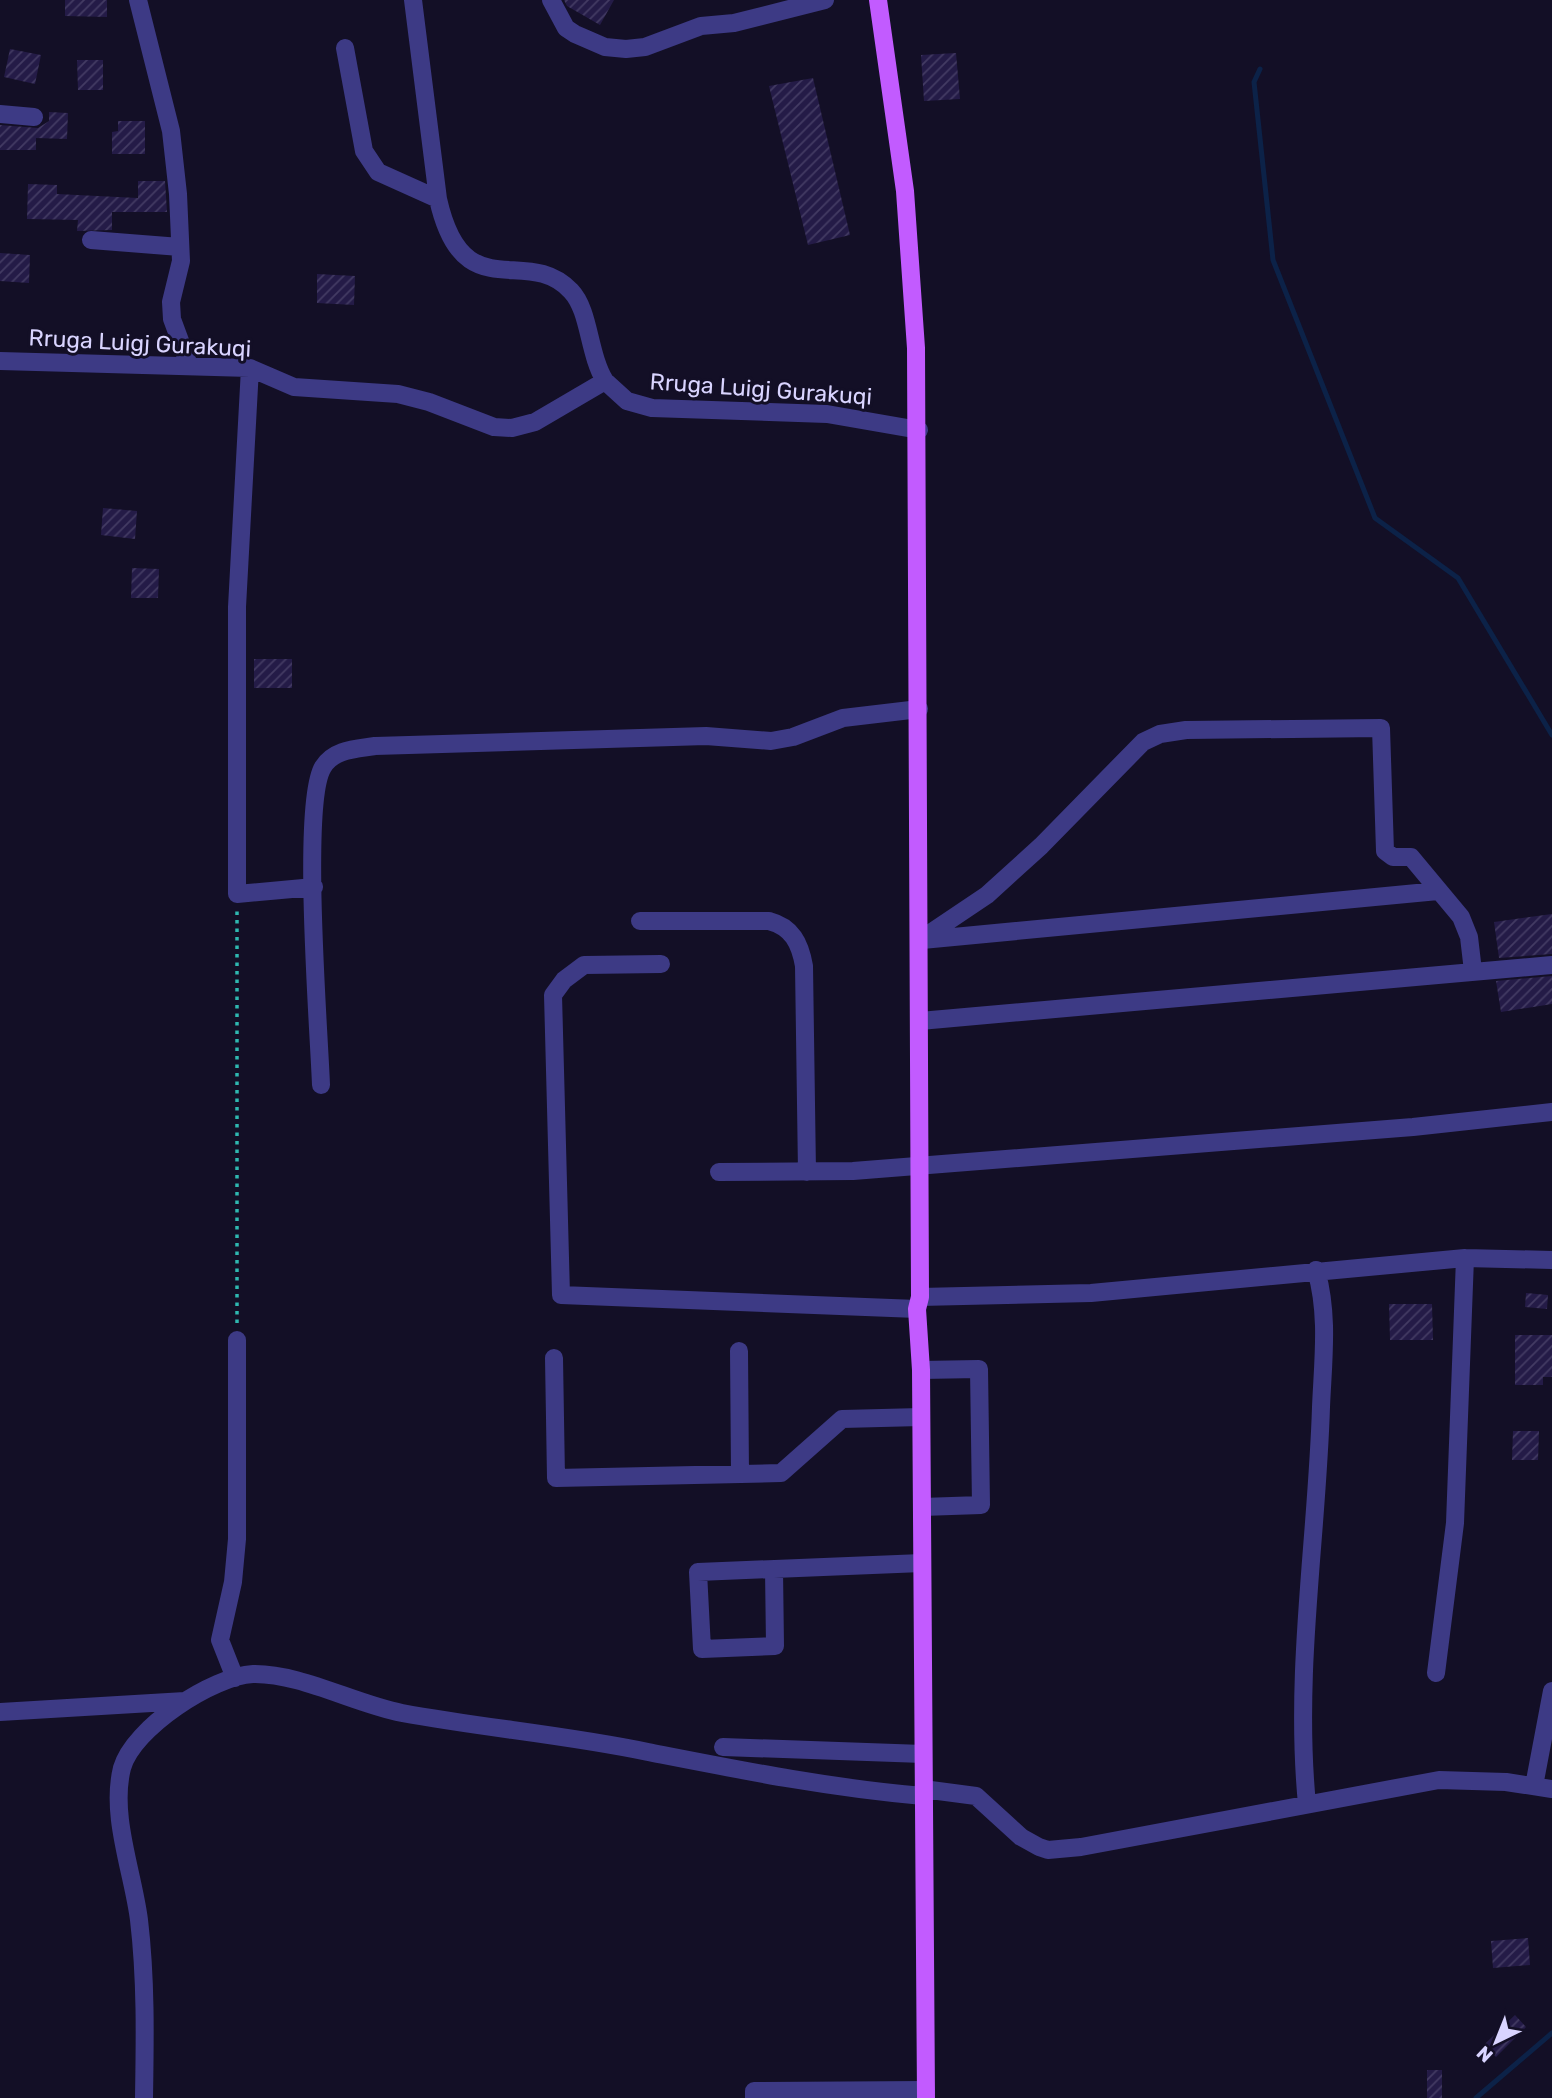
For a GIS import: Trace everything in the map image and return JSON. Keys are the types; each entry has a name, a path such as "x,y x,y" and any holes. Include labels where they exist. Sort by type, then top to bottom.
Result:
{"main road":[{"path":"878,0 905,191 919,430 919,1303 926,2094"}],"street":[{"path":"138,0 171,131 178,194 181,261 171,302 172,319 189,365"},
{"path":"413,0 438,199 452,241 465,256 496,271 539,274 570,289 580,302 595,365 604,381"},
{"path":"551,0 566,28 586,41 626,49 645,47 702,26 734,23 825,0"},
{"path":"345,48 364,151 370,165 378,172 438,199"},
{"path":"0,114 34,117"},
{"path":"91,240 180,247"},
{"name":"Rruga Luigj Gurakuqi","path":"0,360 250,368 294,387 326,391 364,390 408,397 494,428 512,428 534,422 604,381 627,401 652,408 838,415 919,430"},
{"path":"250,368 237,607 237,894 314,887"},
{"path":"321,1085 314,887 314,797 317,780 333,756 348,750 375,746 682,737 771,741 793,737 843,718 919,709"},
{"path":"920,940 987,895 1041,846 1143,742 1160,734 1186,730 1381,729 1385,851 1393,857 1410,857 1461,918 1469,937 1473,971"},
{"path":"920,940 1438,891"},
{"path":"640,921 769,920 782,925 793,935 801,950 804,966 807,1172"},
{"path":"661,964 584,965 564,980 553,995 561,1295 919,1303 1091,1293 1465,1258 1552,1260"},
{"path":"920,1021 1552,965"},
{"path":"719,1172 807,1172 920,1166 1412,1127 1552,1112"},
{"path":"1436,1673 1455,1523 1465,1258"},
{"path":"1307,1804 1303,1706 1305,1633 1319,1486 1325,1317 1316,1270"},
{"path":"235,1678 219,1640 233,1582 237,1539 237,1340"},
{"path":"739,1351 740,1474"},
{"path":"554,1358 556,1478 781,1473 842,1419 921,1417"},
{"path":"921,1370 979,1369 981,1505 922,1507"},
{"path":"774,1570 775,1646 702,1649 698,1572 922,1563"},
{"path":"144,2098 144,1963 119,1805 123,1765 132,1748 147,1730 186,1701 235,1678 252,1674 274,1677 400,1712 617,1746 799,1783 976,1796 1029,1844 1048,1850 1081,1847 1439,1780 1473,1779 1543,1788 1552,1691"},
{"path":"0,1713 186,1701"},
{"path":"723,1747 923,1754"},
{"path":"754,2098 754,2091 926,2094"}],"path":[{"path":"237,894 237,1340"}],"building":[{"path":"65,0 107,0 107,17 65,16"},
{"path":"564,0 614,0 600,25 567,6"},
{"path":"10,49 41,55 35,84 4,77"},
{"path":"956,53 960,99 924,101 921,55"},
{"path":"77,60 103,60 103,90 78,90"},
{"path":"813,78 850,235 808,245 769,86"},
{"path":"49,112 68,113 67,139 36,138 36,150 0,150 0,125 38,128 49,121"},
{"path":"118,121 145,121 145,154 112,154 112,132 118,131"},
{"path":"138,181 165,181 167,212 112,212 112,230 77,231 78,220 27,219 28,184 57,185 57,194 138,198"},
{"path":"0,253 30,255 29,283 0,281"},
{"path":"317,274 355,276 354,305 317,303"},
{"path":"103,508 137,511 135,539 101,535"},
{"path":"132,568 159,569 158,598 131,598"},
{"path":"254,659 292,659 292,688 254,688"},
{"path":"1552,914 1552,954 1499,958 1494,922"},
{"path":"1552,976 1552,1004 1501,1012 1496,981"},
{"path":"1526,1293 1548,1295 1547,1309 1525,1307"},
{"path":"1389,1304 1432,1304 1433,1340 1390,1340"},
{"path":"1515,1335 1552,1335 1552,1377 1543,1377 1543,1385 1515,1385"},
{"path":"1513,1431 1539,1431 1538,1460 1512,1460"},
{"path":"1528,1938 1530,1965 1493,1968 1491,1941"},
{"path":"1515,2015 1526,2027 1496,2057 1484,2045"},
{"path":"1427,2070 1442,2070 1442,2098 1427,2098"}],"waterway":[{"path":"1260,69 1254,82 1273,260 1375,518 1458,578 1552,735"},
{"path":"1476,2098 1552,2033"}]}
